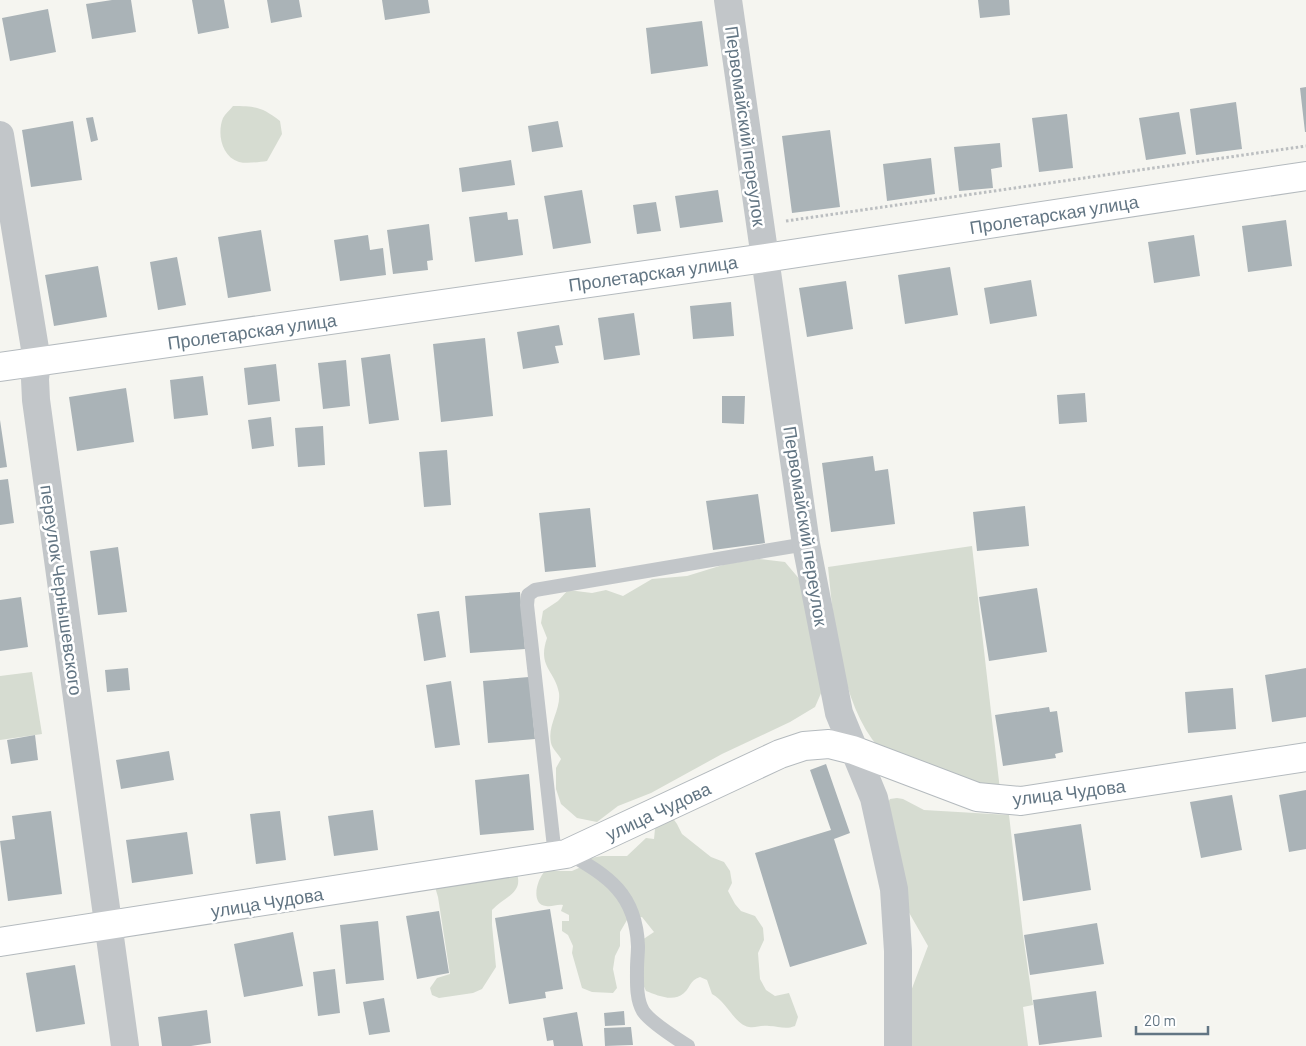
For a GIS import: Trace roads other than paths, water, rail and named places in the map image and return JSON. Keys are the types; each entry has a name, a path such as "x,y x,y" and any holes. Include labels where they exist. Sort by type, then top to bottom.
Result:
{"street":[{"name":"Первомайский переулок","path":"728,0 806,544 839,713 874,798 894,889 898,950 898,1046"},
{"name":"переулок Чернышевского","path":"0,135 37,361 35,379 36,400 125,1046"},
{"name":"Пролетарская улица","path":"0,367 765,258 1306,176"},
{"name":"улица Чудова","path":"0,942 108,927 561,855 780,754 804,746 829,744 853,750 977,797 1021,801 1306,757"}],"lane":[{"path":"688,1046 658,1025 643,1011 638,989 638,945 628,902 616,885 598,870 561,855 527,605 528,595 535,590 806,544"}]}
